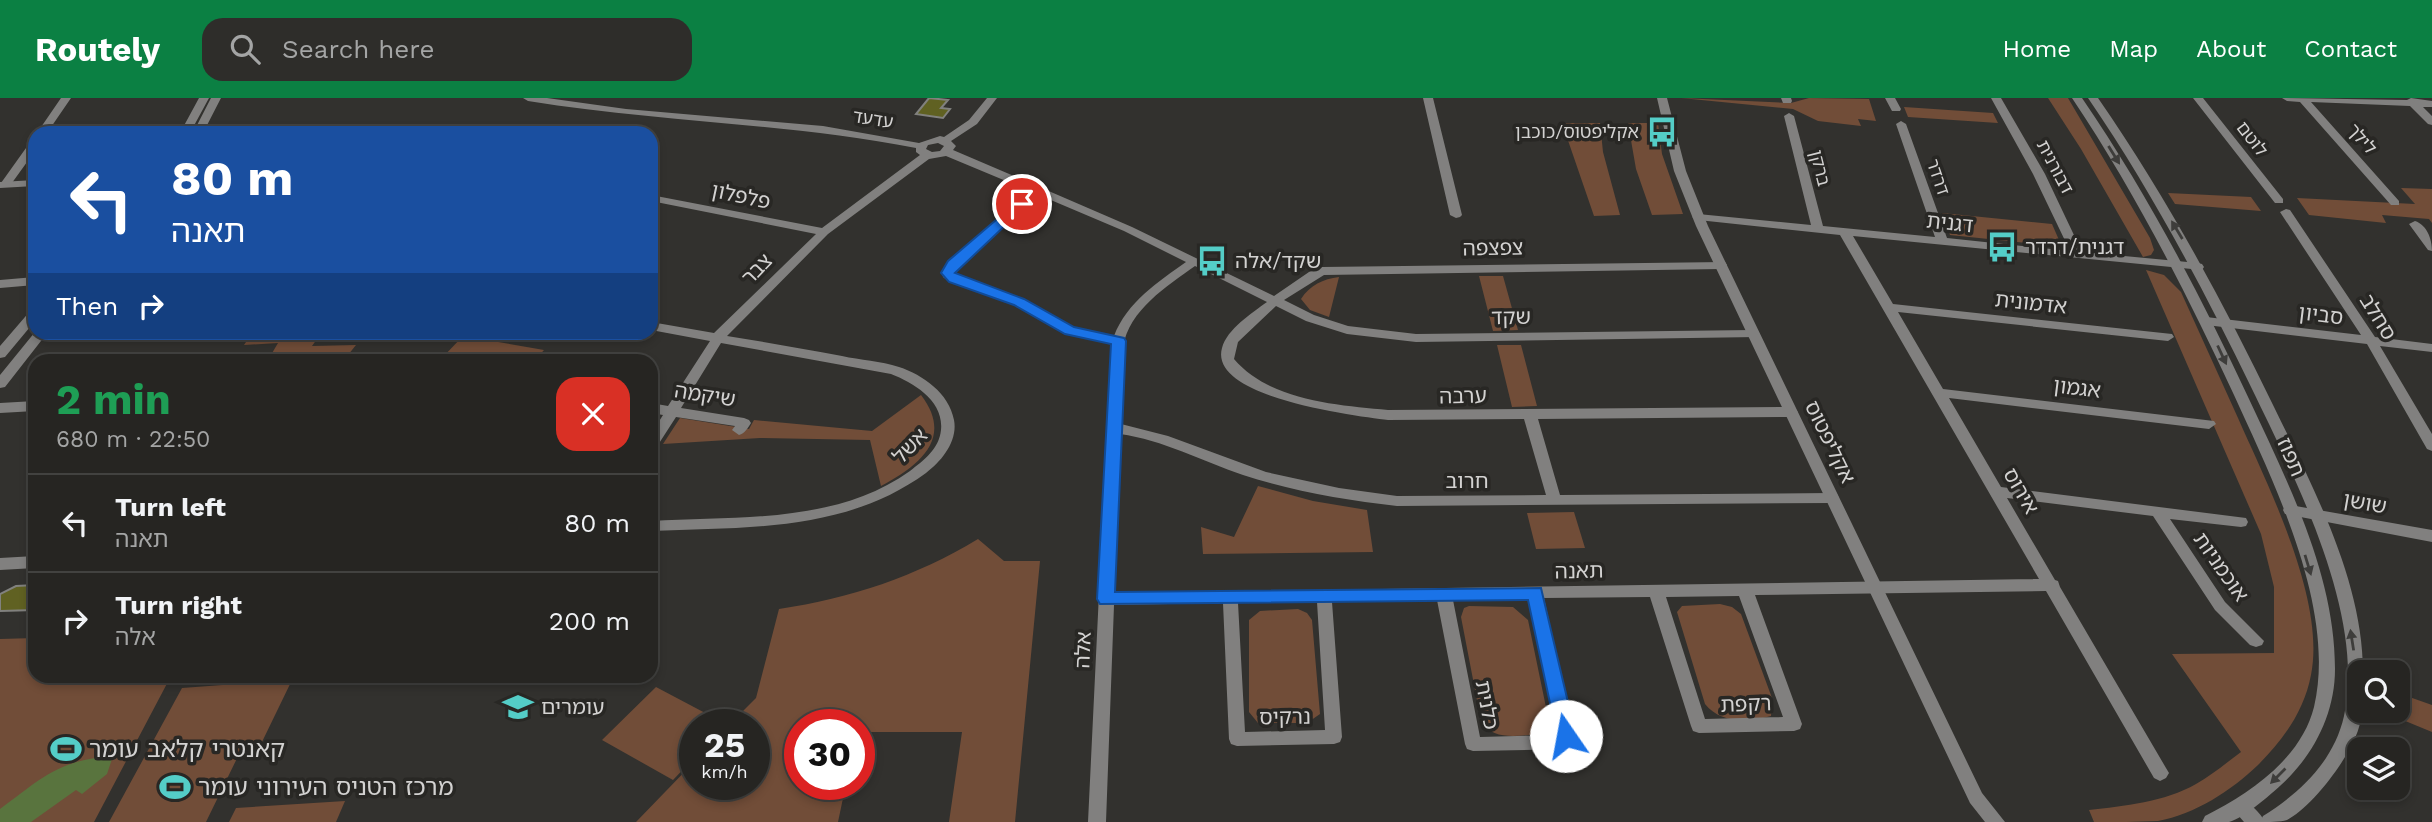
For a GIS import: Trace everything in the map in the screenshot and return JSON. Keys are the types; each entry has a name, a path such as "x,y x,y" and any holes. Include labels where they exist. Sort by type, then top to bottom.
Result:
{"street":[{"path":"47,126 66,98"},
{"path":"190,126 204,98"},
{"path":"202,126 216,98"},
{"name":"עדעד","path":"527,98 614,111 835,132 924,150"},
{"path":"924,150 947,146 977,118 992,98"},
{"path":"1427,98 1456,215"},
{"name":"אקליפטוס","path":"1662,98 1680,171 1698,217 1976,798 1996,822"},
{"path":"1890,98 1896,109"},
{"name":"דבורנית","path":"1996,98 2047,189 2078,255"},
{"name":"תפוז","path":"2077,98 2178,265 2206,321 2290,510 2322,616 2326,686 2316,727 2305,746 2266,788 2240,807 2211,822"},
{"name":"תפוז","path":"2092,98 2135,161 2198,267 2227,324 2315,515 2349,623 2356,673 2356,697 2348,732 2334,763 2305,795 2269,822"},
{"name":"לוטם","path":"2198,98 2282,206"},
{"path":"2287,98 2410,100 2432,104"},
{"name":"לילך","path":"2302,98 2395,203"},
{"path":"2410,100 2432,122"},
{"name":"ברקן","path":"1789,116 1818,229"},
{"name":"דרדר","path":"1901,124 1942,241"},
{"path":"924,150 932,140 947,146 1195,261 1276,302"},
{"name":"צבר","path":"658,434 718,338 824,232 924,150"},
{"path":"2,185 28,152"},
{"path":"2,185 28,183"},
{"path":"1039,189 953,264 948,275 1014,300 1077,334 1118,341"},
{"name":"פלפלון","path":"658,199 824,232"},
{"name":"סחלב","path":"2282,206 2371,341 2432,446"},
{"name":"דגנית","path":"1698,217 2198,267"},
{"path":"2415,224 2432,247"},
{"name":"אירוס","path":"1844,231 2160,773"},
{"name":"אלה","path":"1097,822 1118,341 1137,307 1195,261"},
{"name":"צפצפה","path":"1276,302 1309,276 1333,270 1721,265"},
{"path":"0,284 28,282"},
{"name":"שקד","path":"1276,302 1347,330 1398,337 1754,334"},
{"name":"ערבה","path":"1276,302 1239,332 1227,353 1238,373 1258,385 1312,402 1365,413 1438,417 1791,412"},
{"name":"אדמונית","path":"1888,307 2168,337"},
{"path":"0,354 28,321"},
{"name":"סביון","path":"2206,321 2432,348"},
{"name":"אשל","path":"658,328 869,364 906,374 927,388 944,408 948,418 946,439 932,461 912,477 852,505 795,517 658,526"},
{"path":"0,384 35,340"},
{"name":"אגמון","path":"1940,393 2209,424"},
{"path":"0,408 28,407"},
{"name":"שיקמה","path":"658,409 744,423 739,430"},
{"path":"1530,416 1555,501"},
{"name":"חרוב","path":"1113,428 1150,433 1280,481 1354,496 1443,502 1832,498"},
{"name":"אוכמניות","path":"1998,492 2241,522"},
{"name":"שושן","path":"2290,510 2432,536"},
{"name":"אוכמניות","path":"2157,511 2220,606 2256,641"},
{"path":"0,564 28,562"},
{"name":"תאנה","path":"1106,599 2053,586"},
{"name":"רקפת","path":"1656,591 1699,726 1794,724 1745,590"},
{"name":"כלנית","path":"1444,594 1473,744 1568,743 1535,593"},
{"name":"נרקיס","path":"1230,597 1237,739 1334,737 1324,596"},
{"name":"אקליפטוס","path":"1976,798 1976,822"},
{"path":"2240,807 2256,822"}],"shaded area":[{"path":"1681,98 1791,103 1809,98 1869,99 1876,121 1858,119 1861,126 1818,121 1793,109"},
{"path":"2048,98 2068,98 2150,238 2154,250 2151,255 2143,257 2081,149"},
{"path":"1904,107 1993,113 1998,123 1908,117"},
{"path":"1562,123 1600,123 1603,152 1620,215 1594,216"},
{"path":"1628,123 1658,123 1662,154 1683,214 1652,215 1636,169"},
{"path":"2401,188 2432,189 2432,223 2429,219 2382,215 2386,223 2309,215 2297,198 2415,204"},
{"path":"2168,193 2251,197 2261,211 2175,204"},
{"path":"1942,213 2052,224 2059,240 2047,245 1950,235"},
{"path":"2146,270 2164,275 2181,292 2278,509 2302,579 2310,613 2313,645 2311,675 2303,701 2284,735 2258,765 2236,784 2199,807 2172,818 2158,821 2094,822 2089,810 2171,795 2202,780 2241,752 2172,654 2274,653 2274,587 2261,534"},
{"path":"1479,276 1503,276 1518,330 1493,331"},
{"path":"1339,277 1329,317 1310,310 1301,299 1308,290 1328,279"},
{"path":"247,340 316,340 312,346 356,345 349,354 272,354 278,343 244,345"},
{"path":"459,340 486,340 544,350 540,354 446,354"},
{"path":"1497,345 1521,345 1537,406 1512,407"},
{"path":"921,395 934,424 928,449 908,469 881,486 870,440 760,438 663,444 680,418 749,429 754,420 872,431"},
{"path":"1258,486 1313,501 1367,510 1373,552 1203,554 1201,527 1234,537"},
{"path":"1574,512 1585,548 1536,549 1527,513"},
{"path":"978,539 1004,561 1040,561 1015,822 949,822 962,732 875,732 875,709 784,709 784,800 843,800 838,822 636,822 679,778 679,800 770,800 770,709 745,709 756,698 779,609 832,599 882,584"},
{"path":"1720,604 1732,607 1741,614 1772,698 1771,716 1735,720 1711,711 1705,704 1677,612 1682,606"},
{"path":"1513,607 1528,620 1548,717 1545,732 1500,735 1486,728 1481,721 1461,617 1464,608"},
{"path":"1298,609 1307,613 1312,620 1320,714 1307,723 1258,723 1249,712 1249,620 1260,611"},
{"name":"קאנטרי קלאב עומר","path":"28,638 28,683 167,683 94,822 0,822 0,639"},
{"path":"291,683 261,744 243,746 206,822 109,822 182,688"},
{"path":"656,687 698,709 679,709 679,774 673,780 602,740"},
{"path":"2410,697 2432,705 2432,732 2410,723"},
{"path":"113,756 107,774 82,794 76,790 31,822 0,822 0,809 52,772 78,762"},
{"path":"345,801 336,822 229,822 236,808"}],"building":[{"path":"929,98 948,100 941,108 950,109 943,118 916,114"},
{"path":"28,585 28,610 0,611 0,594 16,586"}],"place":[{"name":"אקליפטוס/כוכבן","path":"1662,132"},
{"name":"דגנית/דרדר","path":"2002,247"},
{"name":"שקד/אלה","path":"1212,261"},
{"name":"עומרים","path":"518,707"},
{"name":"קאנטרי קלאב עומר","path":"66,749"},
{"name":"מרכז הטניס העירוני עומר","path":"175,787"}],"route":[{"path":"1022,204 953,264 947,273 950,278 1019,302 1070,331 1092,338 1118,341 1115,358 1106,599 1535,593 1566,736"}]}
